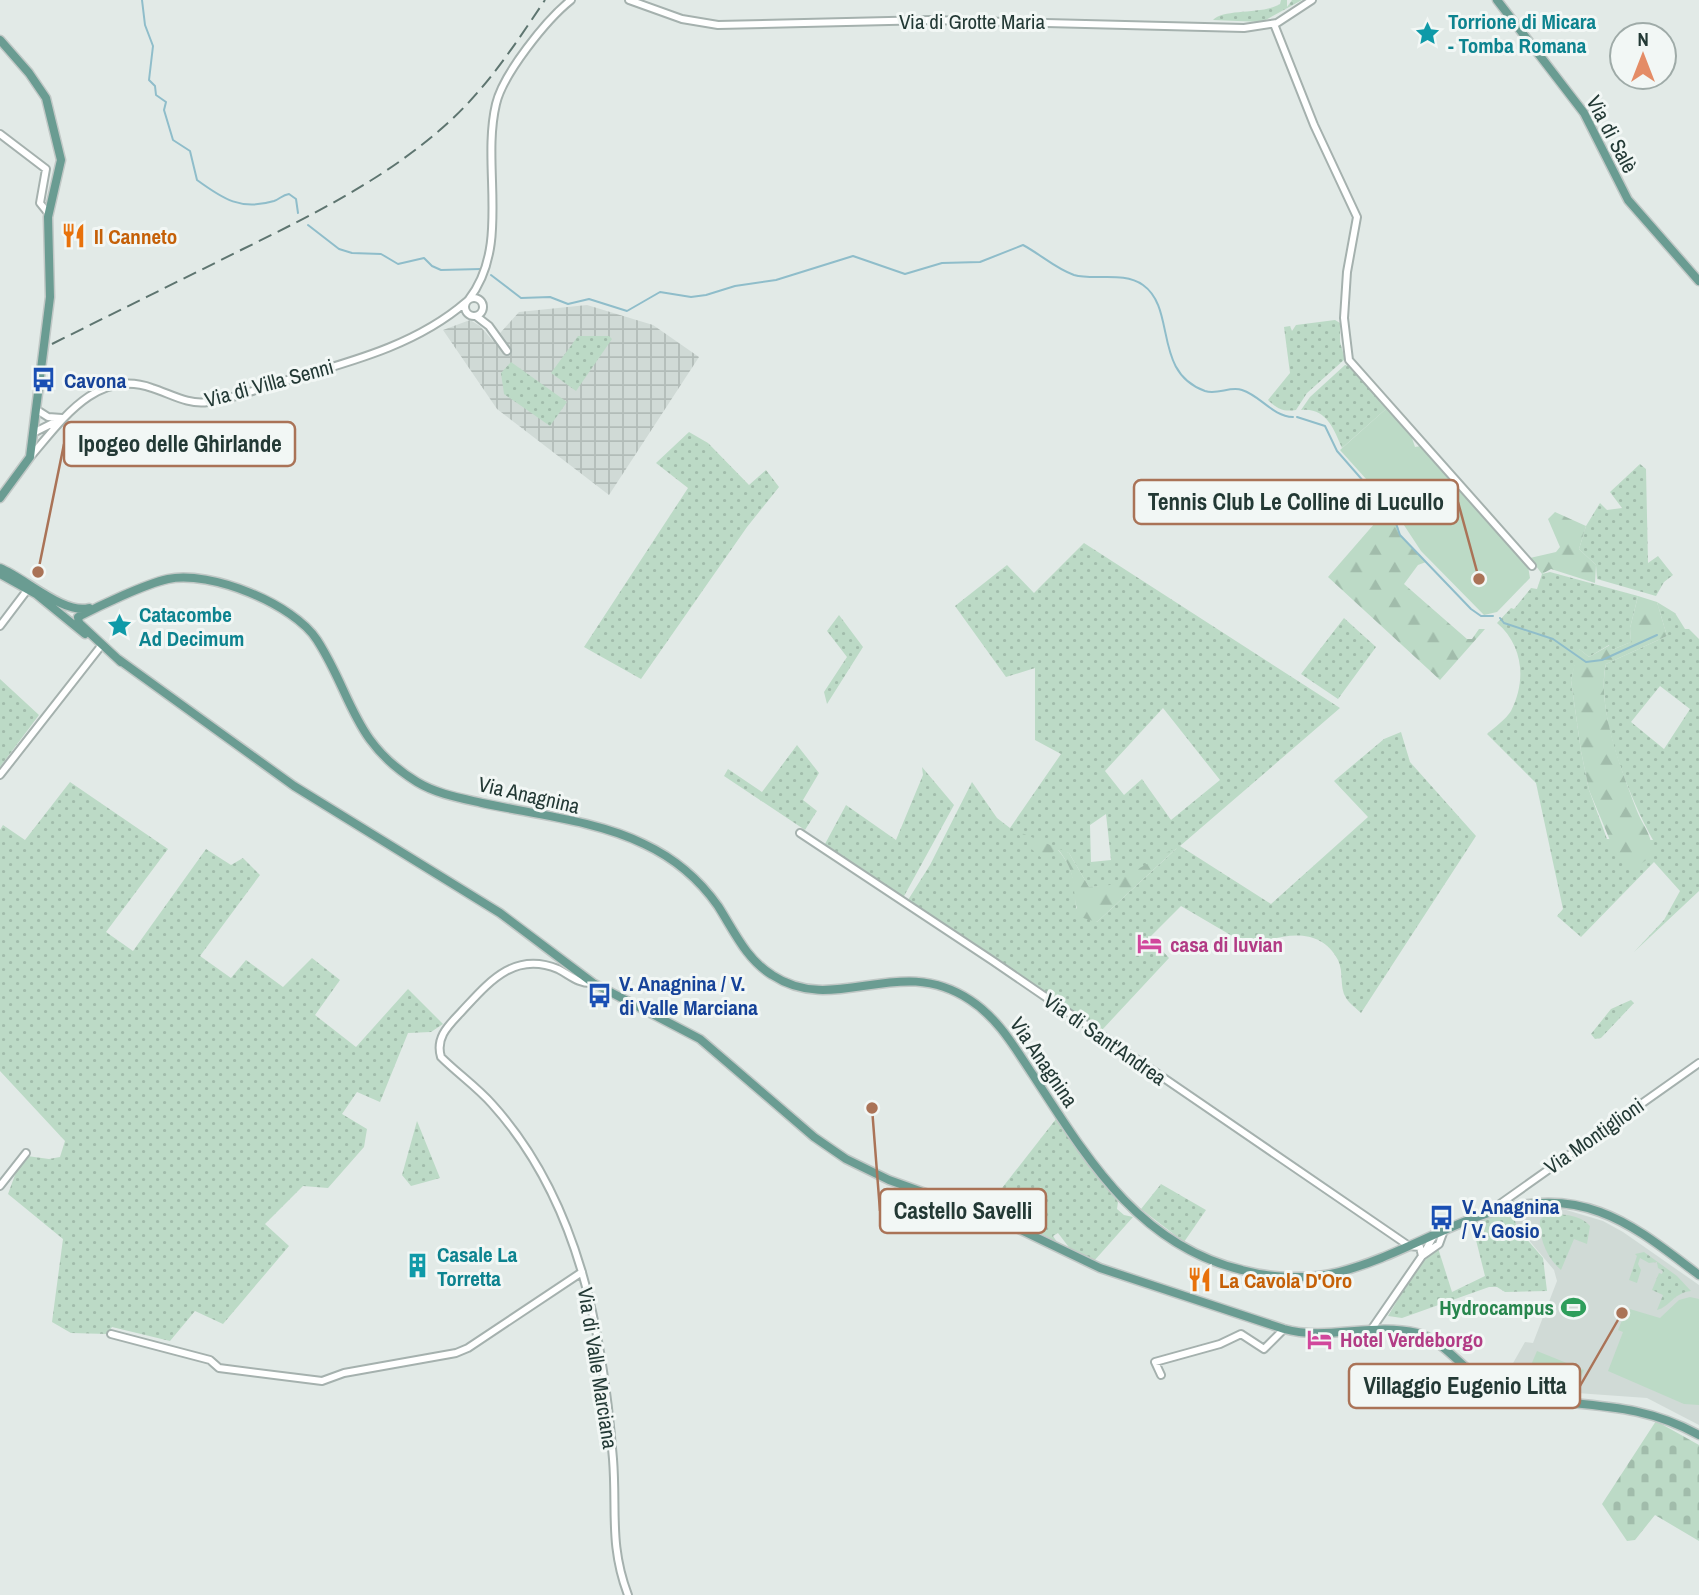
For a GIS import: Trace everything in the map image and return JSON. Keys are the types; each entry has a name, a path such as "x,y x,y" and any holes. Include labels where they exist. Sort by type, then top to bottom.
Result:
{"main road":[{"name":"Via di Salè","path":"1497,0 1584,113 1628,200 1649,228 1699,281"},
{"path":"0,40 33,77 52,113 61,162 48,212 46,243 50,297 36,431 30,457 0,498"},
{"name":"Via Anagnina","path":"0,568 31,583 68,608 83,609 112,602"},
{"name":"Via Anagnina","path":"0,574 28,589 121,662 294,786 500,913 593,983 701,1039 814,1137 861,1167 993,1217 1100,1268 1284,1329 1311,1333 1402,1331 1426,1337 1484,1384 1513,1398 1649,1412 1699,1436"},
{"name":"Via Anagnina","path":"121,662 78,621 80,615 164,580 189,578 229,587 282,608 299,619 316,638 348,706 366,735 394,765 421,785 461,798 620,834 650,847 695,878 714,900 748,955 771,975 788,984 829,990 915,980 943,986 969,999 990,1016 1009,1038 1090,1162 1118,1197 1155,1230 1188,1249 1242,1270 1300,1277 1337,1273 1443,1233 1490,1211 1527,1202 1576,1205 1619,1220 1699,1275"}],"street":[{"name":"Via di Villa Senni","path":"447,318 476,313 481,300 480,285 490,251 492,133 498,97 522,58 571,0"},
{"name":"Via di Grotte Maria","path":"629,0 686,20 731,25 931,20 1244,28 1273,24 1312,0"},
{"path":"1273,24 1311,118 1357,217 1344,306 1344,332 1349,360 1532,566"},
{"path":"0,134 46,169 40,203 48,212"},
{"name":"Via di Villa Senni","path":"30,457 64,417 89,395 118,384 143,385 193,402 221,400 364,357 419,334 447,318 468,301 480,285"},
{"path":"481,300 468,301 507,351"},
{"path":"37,410 47,417 64,417"},
{"path":"36,431 64,417"},
{"path":"36,431 47,437"},
{"path":"36,431 42,443"},
{"path":"0,626 28,589"},
{"path":"0,775 101,646"},
{"name":"Via di Sant'Andrea","path":"800,834 993,961 1409,1246 1422,1249 1422,1256"},
{"name":"Via di Valle Marciana","path":"593,983 583,983 542,965 510,967 487,985 447,1027 440,1038 439,1049 441,1057 492,1103 541,1169 556,1195 582,1272 597,1333 613,1459 614,1544 618,1568 628,1595"},
{"name":"Via Montiglioni","path":"1490,1211 1699,1063"},
{"path":"0,1186 26,1153"},
{"path":"1520,1188 1518,1196 1527,1202"},
{"path":"1422,1256 1437,1246 1443,1233"},
{"path":"1371,1330 1433,1237"},
{"path":"111,1334 211,1360 219,1368 322,1381 344,1374 456,1353 468,1348 582,1272"},
{"path":"1161,1375 1155,1362 1220,1344 1234,1335 1246,1336 1264,1350 1284,1329"}],"shaded area":[{"path":"587,305 653,325 699,357 609,495 497,409 443,330 470,320 480,326 493,341 519,312"},
{"path":"1511,1207 1563,1209 1603,1221 1699,1285 1699,1425 1647,1398 1522,1389 1499,1381 1508,1372 1525,1342 1533,1343 1557,1281 1554,1270 1513,1221"}],"green space":[{"path":"1281,0 1287,0 1287,7 1292,0 1302,0 1262,22 1213,20 1225,14 1272,7 1280,4"},
{"path":"1335,320 1340,323 1340,342 1345,359 1307,393 1296,410 1284,410 1274,406 1268,400 1290,373 1284,327 1290,326 1292,331 1296,325"},
{"path":"578,336 609,336 612,339 576,391 551,373"},
{"path":"511,362 567,402 550,426 504,394 501,373"},
{"path":"1345,365 1352,367 1387,408 1342,448 1332,427 1323,416 1310,410 1301,410 1310,397"},
{"path":"1387,408 1411,435 1415,447 1421,446 1528,566 1530,578 1497,612 1484,615 1421,551 1394,510 1340,450"},
{"path":"689,432 708,443 749,485 766,470 779,487 747,527 641,679 584,647 688,488 656,463"},
{"path":"1640,464 1646,469 1648,563 1658,556 1673,575 1664,582 1656,596 1597,579 1596,565 1579,549 1586,526 1600,503 1607,510 1622,508 1610,492"},
{"path":"1388,508 1397,521 1400,535 1426,562 1418,565 1404,584 1467,639 1472,639 1479,629 1485,629 1440,680 1328,577"},
{"path":"1555,512 1586,526 1579,549 1596,565 1595,583 1551,569 1542,574 1530,558 1556,552 1560,547 1548,519"},
{"path":"1084,543 1340,708 1180,846 1271,904 1368,817 1334,781 1384,739 1401,732 1410,762 1476,836 1361,1013 1344,994 1338,960 1321,941 1310,937 1287,936 1251,947 1181,906 1150,937 1169,958 1102,1030 908,900 930,865 972,782 997,818 1010,828 1061,754 1035,740 1035,668 1006,677 955,606 1007,565 1034,593","holes":["1163,708 1220,780 1171,820 1142,779 1124,795 1105,771","1106,814 1111,860 1091,862 1090,825","1177,848 1097,922 1076,908 1073,877 1058,850 1069,853 1089,887 1110,886"]},
{"path":"1550,572 1638,596 1630,628 1631,642 1612,650 1609,645 1589,657 1579,649 1571,680 1589,790 1607,839 1653,840 1616,754 1605,706 1606,664 1667,636 1657,602 1675,613 1685,629 1689,629 1699,639 1699,891 1634,952 1664,920 1680,891 1654,862 1581,937 1557,916 1563,909 1536,783 1487,734 1511,711 1519,688 1520,665 1517,653 1513,642 1497,623 1511,608 1514,609 1531,588 1537,589 1542,574","holes":["1660,686 1690,709 1664,749 1631,722"]},
{"path":"1638,596 1657,602 1667,636 1606,664 1604,680 1607,718 1612,738 1651,843 1652,856 1635,868 1619,862 1589,790 1571,680 1578,648 1589,657 1610,645 1612,650 1631,642 1630,628"},
{"path":"839,615 863,647 827,704 824,692 847,657 827,631"},
{"path":"1344,618 1376,647 1338,699 1301,674"},
{"path":"0,679 39,715 0,767"},
{"path":"797,745 819,773 803,800 817,811 805,830 724,776 728,769 762,792"},
{"path":"922,767 954,805 903,898 825,844 846,805 896,840 923,775"},
{"path":"70,782 168,849 106,932 133,951 206,849 231,865 243,858 260,875 200,956 231,978 246,960 283,987 312,958 340,980 315,1015 356,1047 408,989 443,1024 431,1032 408,1033 380,1102 357,1092 342,1114 367,1129 364,1147 328,1188 303,1186 265,1224 289,1246 223,1324 195,1311 170,1341 112,1327 107,1334 71,1333 52,1322 63,1239 8,1194 19,1164 27,1156 49,1159 60,1157 65,1141 0,1071 0,830 3,825 25,840"},
{"path":"1017,831 1069,853 1089,887 1110,885 1180,845 1097,922 1080,917 1069,867 1057,848 1045,861 1027,845 1027,839 1022,840"},
{"path":"1631,1000 1634,1003 1601,1038 1595,1039 1591,1034 1611,1009"},
{"path":"1056,1119 1118,1202 1117,1209 1124,1215 1133,1217 1094,1261 1071,1250 1058,1233 1053,1236 1057,1242 988,1206"},
{"path":"417,1121 440,1178 411,1186 402,1175"},
{"path":"1161,1184 1206,1210 1184,1242 1141,1209"},
{"path":"1511,1207 1517,1228 1543,1258 1547,1291 1505,1292 1497,1287 1489,1287 1402,1318 1388,1316 1418,1266 1438,1248 1452,1292 1485,1276 1472,1224"},
{"path":"1546,1214 1576,1217 1590,1226 1587,1244 1574,1239 1561,1270 1548,1254 1543,1241 1540,1220"},
{"path":"1644,1252 1677,1276 1691,1291 1680,1294 1657,1310 1663,1295 1652,1290 1659,1273 1662,1274 1663,1271 1658,1268 1657,1262 1649,1263 1640,1258 1638,1264 1641,1270 1637,1283 1629,1280 1637,1256 1635,1254"},
{"path":"1690,1297 1699,1299 1699,1405 1684,1404 1608,1371 1623,1332 1618,1330 1625,1313 1622,1312 1623,1307 1660,1318 1679,1300"},
{"path":"1537,1351 1584,1370 1575,1391 1528,1372"},
{"path":"1656,1421 1699,1445 1699,1541 1655,1515 1635,1540 1627,1541 1602,1504"}],"waterway":[{"path":"142,0 145,25 153,46 149,80 155,86 156,95 166,102 164,110 173,140 190,151 197,180 224,198 242,204 262,204 289,194 296,199 298,213"},
{"path":"308,225 339,249 352,253 381,254 398,264 424,258 441,270 481,269"},
{"path":"491,275 521,298 550,297 568,304 589,299 627,311 660,292 691,297 706,295 735,286 776,280 853,256 905,274 942,263 980,262 1023,245 1074,275 1127,278 1143,285 1160,309 1171,355 1178,370 1189,382 1210,392 1242,390 1273,410 1293,417"},
{"path":"1297,417 1325,426 1337,451 1393,515 1400,535 1471,609 1481,616 1493,616"},
{"path":"1500,618 1504,623 1553,639 1586,662 1602,660 1657,635"}],"railway":[{"path":"52,344 298,222 402,160 450,121 477,93 501,64 545,0"}],"place":[{"name":"Torrione di Micara - Tomba Romana","path":"1428,33"},
{"name":"Il Canneto","path":"74,236"},
{"name":"Cavona","path":"44,380"},
{"name":"Ipogeo delle Ghirlande","path":"38,572"},
{"name":"Tennis Club Le Colline di Lucullo","path":"1479,579"},
{"name":"Catacombe Ad Decimum","path":"119,626"},
{"name":"casa di luvian","path":"1150,944"},
{"name":"V. Anagnina / V. di Valle Marciana","path":"599,995"},
{"name":"Castello Savelli","path":"872,1108"},
{"name":"V. Anagnina / V. Gosio","path":"1442,1218"},
{"name":"Casale La Torretta","path":"417,1266"},
{"name":"La Cavola D'Oro","path":"1199,1280"},
{"name":"Hydrocampus","path":"1574,1307"},
{"name":"Villaggio Eugenio Litta","path":"1622,1313"},
{"name":"Hotel Verdeborgo","path":"1320,1339"}]}
